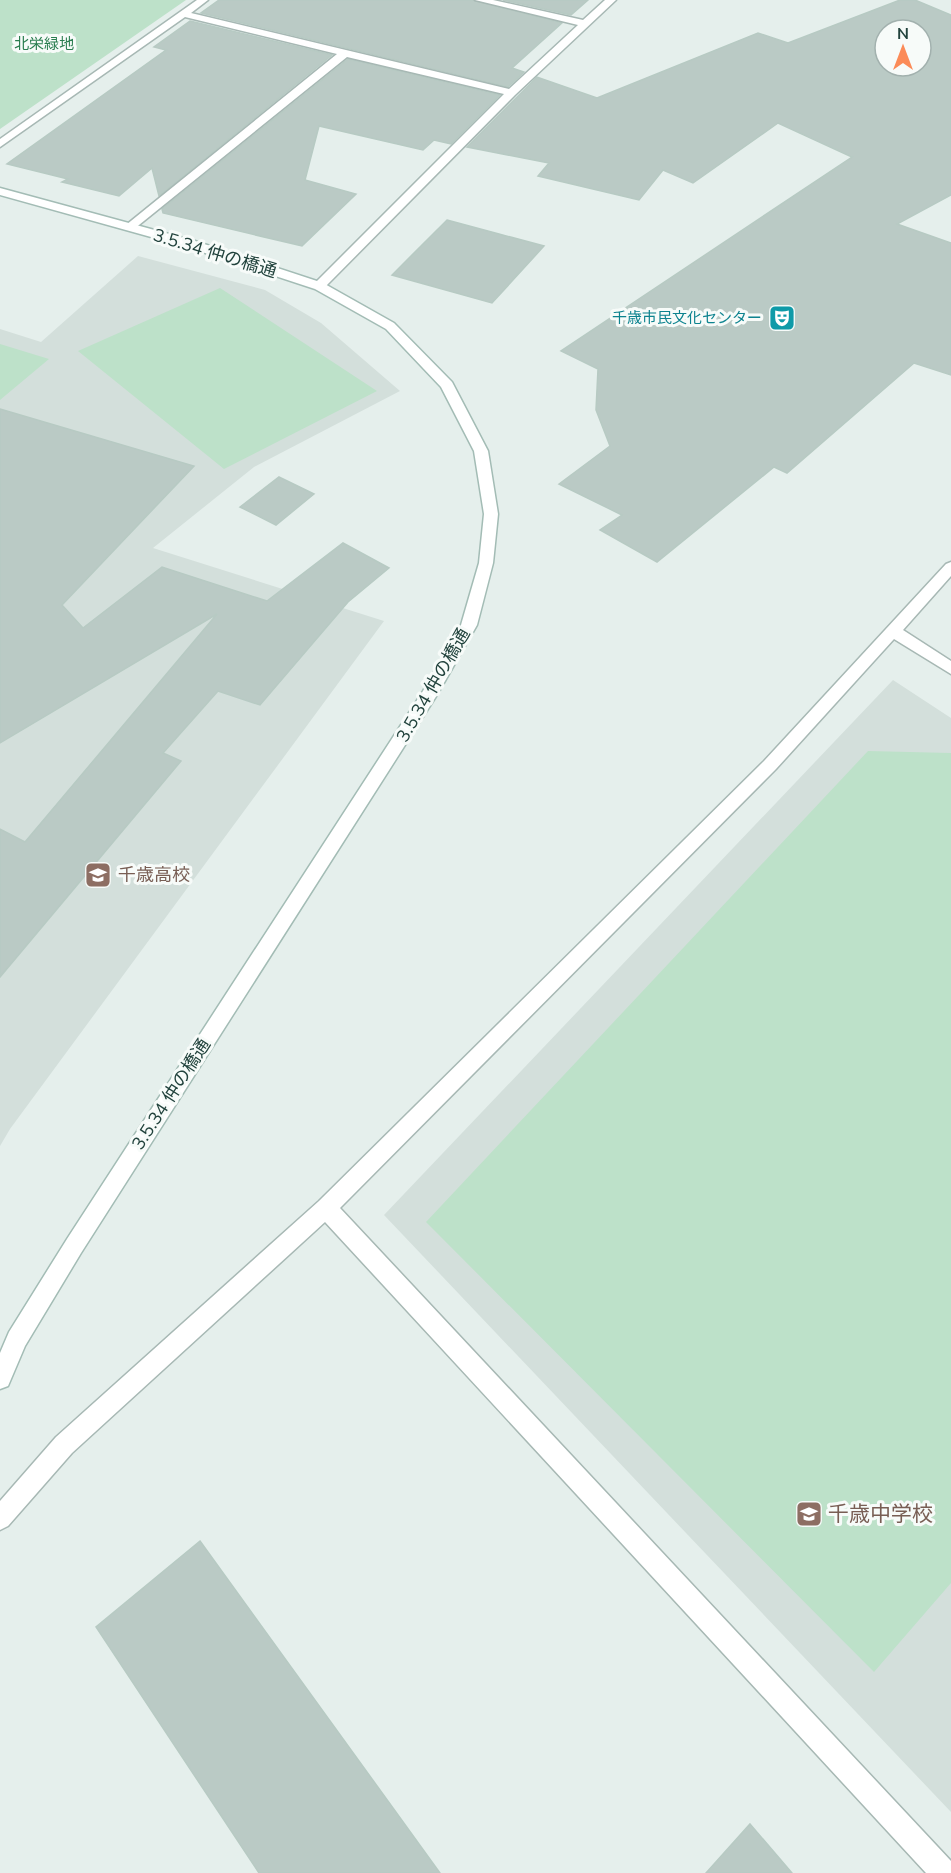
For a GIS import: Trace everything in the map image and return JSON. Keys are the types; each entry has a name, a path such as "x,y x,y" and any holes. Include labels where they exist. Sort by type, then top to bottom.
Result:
{"street":[{"path":"0,144 203,0"},
{"path":"480,0 586,24"},
{"path":"319,286 511,93 611,0"},
{"path":"183,14 511,93"},
{"path":"130,227 345,53"},
{"name":"3.5.34 仲の橋通","path":"0,191 191,244 319,286 390,326 447,385 481,451 491,514 486,563 469,626 429,696 74,1246 17,1339 0,1378"},
{"path":"0,1518 64,1445 326,1208 770,765 951,567"},
{"path":"892,630 951,669"},
{"path":"326,1208 944,1873"}],"shaded area":[{"name":"千歳高校","path":"138,256 265,290 321,323 400,391 254,467 153,548 384,621 10,1129 0,1146 0,329 41,342"},
{"name":"千歳中学校","path":"893,680 951,718 951,1812 384,1215"}],"green space":[{"name":"北栄緑地","path":"0,0 186,0 0,129"},
{"path":"220,288 377,391 224,469 78,351"},
{"path":"0,344 49,359 0,400"},
{"name":"千歳中学校","path":"868,751 951,753 951,1583 874,1672 426,1222"}],"building":[{"path":"219,0 473,0 562,23 512,68 524,72 508,87 201,13"},
{"path":"503,0 588,0 571,15"},
{"path":"900,0 915,0 951,15 951,195 897,224 951,243 951,375 914,363 787,473 774,467 657,562 600,530 622,515 559,484 610,446 596,410 598,369 561,351 852,157 778,123 693,183 663,170 639,200 538,176 549,163 467,147 537,77 597,98 758,33 788,43"},
{"path":"190,21 332,55 159,196 152,168 119,196 62,182 68,179 7,164 166,50 154,47"},
{"path":"348,59 500,95 451,144 434,140 423,150 319,126 305,180 356,194 302,246 163,213 162,209"},
{"path":"447,220 544,246 492,303 392,275"},
{"path":"0,409 194,466 62,605 83,628 162,567 267,601 343,543 389,568 348,602 260,705 218,691 163,753 181,761 0,977 0,829 25,842 217,614 0,743"},
{"path":"279,477 314,494 276,525 240,507"},
{"path":"200,1541 440,1873 259,1873 96,1627"},
{"path":"750,1824 792,1873 706,1873"}],"place":[{"name":"千歳市民文化センター","path":"782,318"},
{"name":"千歳高校","path":"98,875"},
{"name":"千歳中学校","path":"809,1514"}]}
